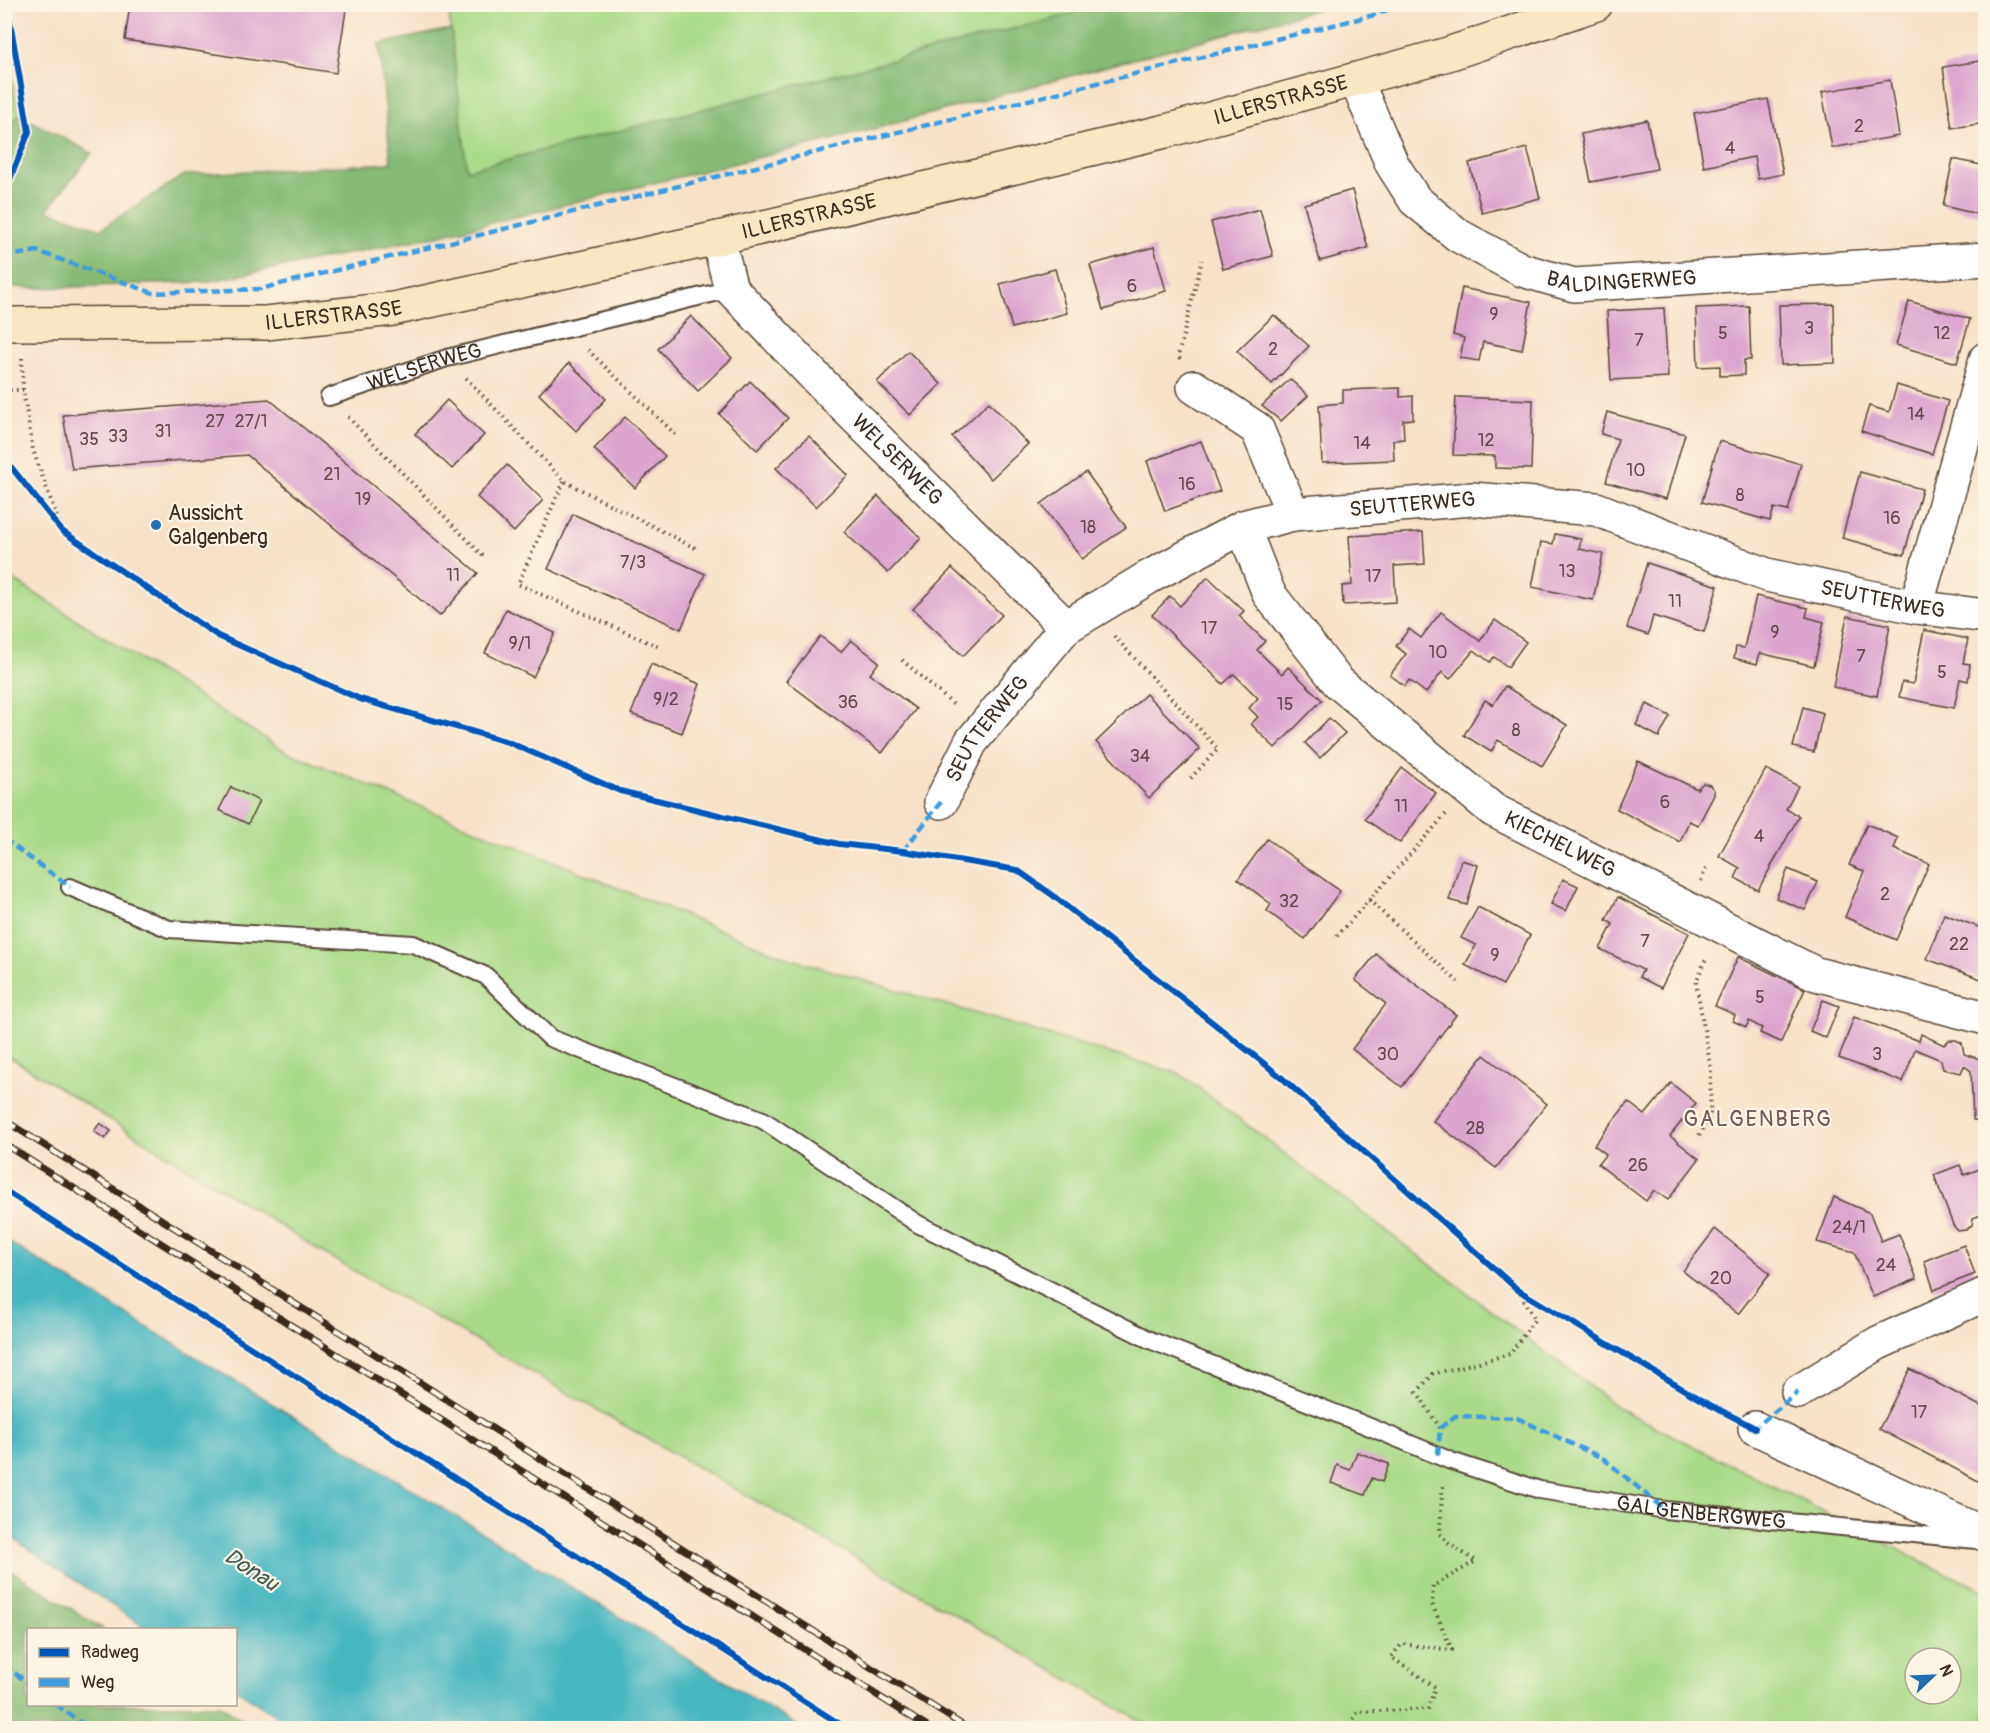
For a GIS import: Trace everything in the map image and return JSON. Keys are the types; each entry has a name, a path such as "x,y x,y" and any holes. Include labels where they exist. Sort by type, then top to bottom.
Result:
{"main road":[{"name":"ILLERSTRASSE","path":"12,325 266,323 393,309 718,238 1170,130 1448,54 1596,4"}],"street":[{"name":"BALDINGERWEG","path":"1356,80 1392,164 1415,200 1459,236 1522,270 1574,285 1986,259"},
{"name":"WELSERWEG","path":"718,238 731,289 823,385 1078,619"},
{"path":"1916,607 1986,358"},
{"path":"1194,387 1257,429 1293,514"},
{"name":"SEUTTERWEG","path":"941,802 971,742 1078,619 1149,577 1243,527 1293,514 1472,499 1596,509 1767,575 1916,607 1986,616"},
{"name":"KIECHELWEG","path":"1243,527 1269,594 1338,681 1493,810 1816,974 1986,1018"},
{"path":"1798,1392 1878,1342 1986,1294"},
{"path":"1755,1428 1986,1535"}],"lane":[{"name":"WELSERWEG","path":"329,397 447,358 731,289"},
{"name":"GALGENBERGWEG","path":"70,887 169,929 413,945 486,976 550,1038 763,1120 918,1224 1150,1340 1451,1461 1540,1491 1654,1508 1986,1541"}],"path":[{"path":"1194,387 1178,356 1202,260"},
{"path":"12,325 33,450 62,531"},
{"path":"566,329 677,436"},
{"path":"447,358 564,480 697,549"},
{"path":"4,390 24,390"},
{"path":"329,397 484,557"},
{"path":"564,480 518,584 659,647"},
{"path":"1078,619 1218,749 1188,781"},
{"path":"902,660 982,728"},
{"path":"1337,936 1468,789"},
{"path":"1369,900 1458,982"},
{"path":"1699,1135 1710,1118 1711,1070 1696,982 1719,924"},
{"path":"1440,1428 1417,1392 1433,1374 1510,1354 1535,1319 1518,1290"},
{"path":"1350,1724 1358,1712 1428,1708 1435,1687 1391,1657 1402,1644 1452,1650 1432,1604 1433,1586 1476,1561 1449,1545 1440,1534 1442,1492 1451,1461"}],"green space":[{"path":"1110,4 1334,5 859,133 441,235 206,282 42,288 5,287 5,134 19,115 92,153 47,210 101,229 184,175 391,163 379,44 451,29 467,170"},
{"path":"448,5 1114,5 466,170"},
{"path":"4,43 19,115 5,134 4,134"},
{"path":"4,574 283,750 788,958 1180,1074 1620,1409 1985,1591 1985,1728 1153,1728 330,1257 5,1054"},
{"path":"4,1566 101,1628 27,1628 27,1706 222,1706 257,1728 5,1728"}],"water":[{"name":"Donau","path":"4,1240 801,1728 293,1728 237,1690 237,1628 146,1628 5,1533"}],"building":[{"path":"130,4 347,4 336,73 125,40"},
{"path":"1986,60 1986,123 1952,128 1943,67"},
{"path":"1890,80 1899,136 1832,148 1822,92"},
{"path":"1768,99 1783,174 1758,179 1754,157 1704,167 1694,113"},
{"path":"1647,120 1657,169 1591,182 1581,134"},
{"path":"1527,148 1540,198 1482,213 1469,163"},
{"path":"1953,159 1986,166 1986,216 1943,206"},
{"path":"1352,190 1368,248 1320,261 1304,204"},
{"path":"1260,209 1273,256 1223,269 1211,222"},
{"path":"1154,247 1166,291 1103,310 1090,265"},
{"path":"1055,269 1067,313 1012,328 1000,284"},
{"path":"1462,288 1531,302 1522,350 1483,342 1479,361 1460,358 1464,338 1453,335"},
{"path":"1909,301 1970,319 1957,363 1896,345"},
{"path":"1834,304 1835,363 1781,365 1779,305"},
{"path":"1749,306 1751,360 1744,360 1744,375 1720,376 1720,366 1698,367 1696,308"},
{"path":"1664,308 1668,377 1611,380 1607,311"},
{"path":"1274,315 1309,346 1272,384 1237,351"},
{"path":"691,316 732,358 698,391 658,349"},
{"path":"908,351 941,384 910,415 877,382"},
{"path":"569,363 606,399 576,431 539,394"},
{"path":"1290,379 1308,396 1281,421 1262,406"},
{"path":"750,381 788,418 757,450 719,414"},
{"path":"1897,385 1948,401 1932,454 1861,431 1869,406 1889,412"},
{"path":"1400,388 1400,397 1413,396 1413,419 1403,420 1404,439 1393,440 1394,460 1322,463 1319,405 1343,403 1343,390"},
{"path":"1456,397 1533,400 1531,469 1495,468 1495,456 1453,455"},
{"path":"269,399 478,573 440,616 247,455 72,469 63,415"},
{"path":"447,400 484,435 452,469 415,434"},
{"path":"989,402 1028,444 991,479 952,437"},
{"path":"1607,412 1685,434 1666,499 1606,482 1618,439 1601,434"},
{"path":"625,417 665,456 635,488 594,449"},
{"path":"809,436 848,475 816,507 776,468"},
{"path":"1201,441 1220,491 1165,511 1147,461"},
{"path":"1719,441 1801,464 1788,511 1774,508 1770,521 1702,502"},
{"path":"507,465 543,500 514,532 477,497"},
{"path":"1086,472 1126,527 1082,559 1041,504"},
{"path":"1860,472 1922,489 1904,555 1842,538"},
{"path":"878,496 921,538 888,573 844,532"},
{"path":"573,514 705,574 681,629 548,569"},
{"path":"1423,532 1425,564 1394,566 1396,602 1343,605 1342,586 1352,585 1349,536"},
{"path":"1555,534 1581,539 1579,549 1603,554 1593,600 1532,587 1541,542 1553,544"},
{"path":"1647,563 1718,586 1704,632 1653,616 1648,635 1627,628"},
{"path":"952,568 1002,615 963,656 913,609"},
{"path":"1208,577 1244,611 1239,616 1265,641 1257,650 1282,674 1288,667 1322,700 1275,748 1251,724 1258,717 1249,708 1258,698 1234,674 1223,684 1152,615 1170,596 1180,606"},
{"path":"1756,596 1808,608 1806,617 1824,622 1814,666 1760,653 1757,664 1734,658 1736,647 1744,648"},
{"path":"506,609 555,633 533,677 485,653"},
{"path":"1441,612 1480,641 1495,620 1526,642 1508,667 1494,657 1490,662 1474,650 1450,679 1442,672 1426,693 1409,680 1405,686 1390,675 1406,654 1396,646 1409,629 1421,638"},
{"path":"1847,616 1890,625 1877,696 1833,687"},
{"path":"1924,630 1968,639 1963,663 1970,664 1968,681 1960,679 1954,708 1899,697 1902,682 1913,684"},
{"path":"820,636 841,652 851,640 879,662 870,674 916,709 882,753 786,681"},
{"path":"651,664 700,684 682,733 631,714"},
{"path":"1505,686 1567,725 1542,766 1498,740 1491,752 1464,735 1485,700 1493,705"},
{"path":"1146,694 1200,749 1149,798 1096,742"},
{"path":"1647,704 1670,716 1659,737 1636,725"},
{"path":"1803,707 1823,713 1814,752 1793,747"},
{"path":"1329,718 1345,733 1320,758 1305,743"},
{"path":"1638,761 1697,789 1703,783 1710,785 1714,790 1714,795 1698,825 1689,821 1680,842 1617,809"},
{"path":"1402,768 1436,793 1400,843 1365,819"},
{"path":"1766,769 1798,786 1786,809 1799,816 1758,890 1735,878 1740,868 1719,856"},
{"path":"231,787 259,801 248,824 219,810"},
{"path":"1867,824 1898,838 1894,849 1929,864 1896,940 1845,917 1864,871 1849,865"},
{"path":"1267,839 1340,891 1305,939 1267,911 1271,904 1238,879"},
{"path":"1461,860 1478,865 1467,905 1449,900"},
{"path":"1788,869 1818,882 1805,910 1776,898"},
{"path":"1563,879 1578,886 1566,911 1551,904"},
{"path":"1618,897 1689,933 1661,988 1639,977 1643,970 1600,949 1613,924 1606,920"},
{"path":"1478,907 1530,935 1503,985 1465,965 1476,945 1461,938"},
{"path":"1944,914 1986,930 1986,981 1927,959"},
{"path":"1376,954 1456,1015 1402,1087 1352,1049 1386,1004 1355,980"},
{"path":"1738,957 1805,989 1781,1042 1760,1033 1762,1028 1749,1021 1746,1027 1733,1021 1735,1015 1715,1006"},
{"path":"1823,1000 1839,1006 1826,1038 1810,1031"},
{"path":"1854,1017 1919,1041 1921,1034 1944,1045 1949,1040 1956,1040 1962,1043 1964,1054 1986,1061 1986,1120 1973,1120 1971,1071 1964,1066 1961,1073 1943,1069 1941,1060 1915,1049 1903,1082 1839,1058"},
{"path":"1484,1055 1547,1104 1496,1168 1433,1121"},
{"path":"1671,1083 1696,1103 1670,1136 1699,1159 1668,1200 1654,1190 1646,1201 1598,1164 1606,1154 1594,1145 1628,1102 1645,1115"},
{"path":"100,1123 111,1131 105,1139 94,1131"},
{"path":"1960,1165 1964,1175 1982,1168 1986,1177 1986,1213 1973,1218 1972,1225 1966,1230 1958,1231 1953,1225 1934,1175"},
{"path":"1834,1197 1870,1213 1881,1241 1899,1234 1917,1279 1873,1297 1854,1252 1817,1242"},
{"path":"1715,1229 1770,1273 1738,1314 1683,1271"},
{"path":"1964,1245 1975,1274 1934,1290 1924,1261"},
{"path":"1910,1369 1986,1409 1986,1485 1879,1429"},
{"path":"1357,1452 1389,1464 1382,1482 1372,1478 1365,1495 1331,1483 1337,1465 1350,1470"}],"railway":[{"path":"4,1120 967,1728"},
{"path":"4,1144 929,1728"}],"marked path":[{"path":"4,257 37,251 153,293 260,289 1374,15 1403,4"},
{"path":"903,851 941,802"},
{"path":"4,839 70,887"},
{"path":"1752,1426 1755,1428 1798,1392"},
{"path":"1438,1455 1440,1428 1455,1416 1517,1418 1604,1459 1665,1510"},
{"path":"4,1665 27,1682"},
{"path":"59,1706 88,1728"},
{"path":"1350,1724 1357,1728"}],"cycle path":[{"path":"4,194 29,132 7,4"},
{"path":"4,458 62,531 218,636 360,699 508,742 620,791 839,844 903,851 1017,870 1051,894 1281,1077 1518,1290 1706,1403 1755,1428"},
{"path":"4,1190 846,1728"}],"place":[{"name":"Aussicht Galgenberg","path":"156,525"}],"district":[{"name":"GALGENBERG","path":"1758,1118"}]}
